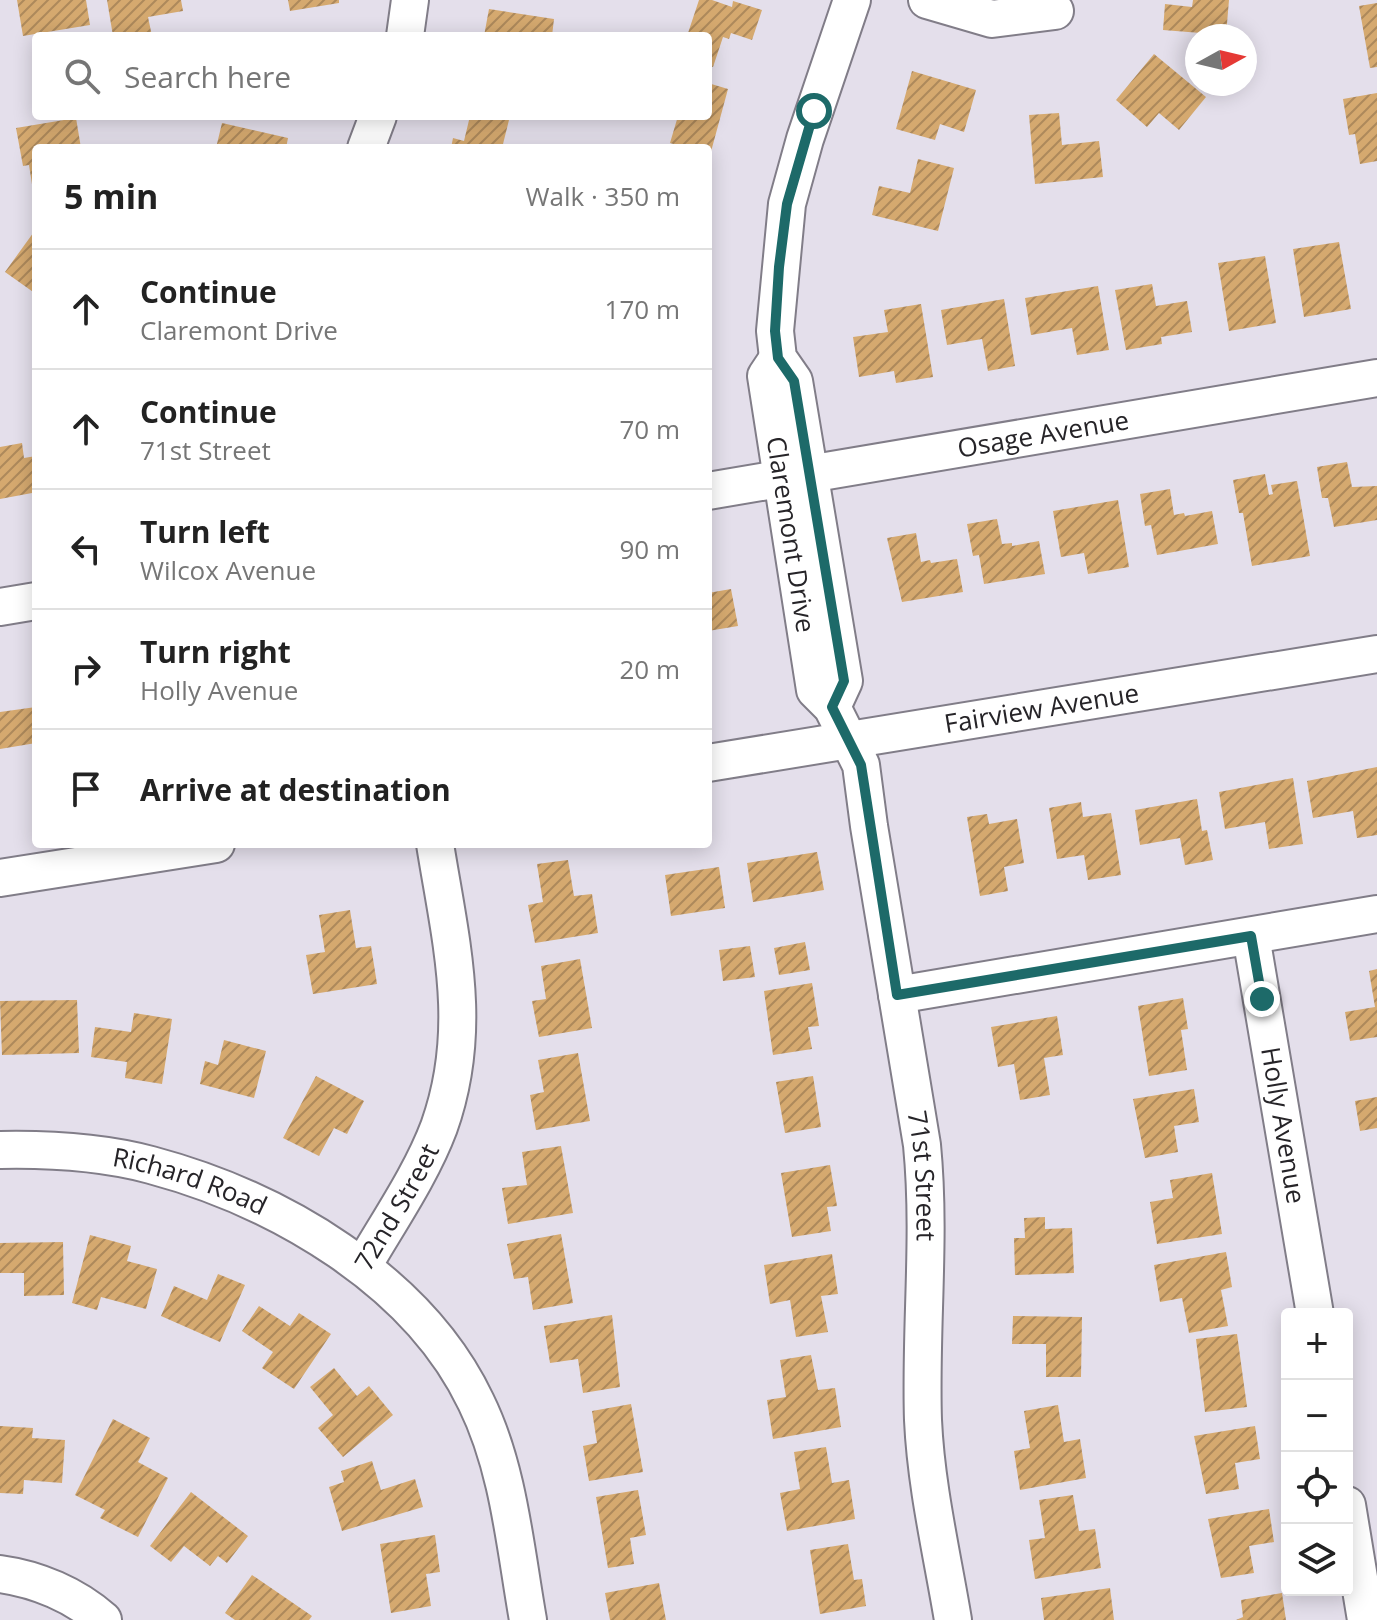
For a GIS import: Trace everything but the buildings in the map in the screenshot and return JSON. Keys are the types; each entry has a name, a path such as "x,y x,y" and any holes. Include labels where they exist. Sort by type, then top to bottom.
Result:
{"street":[{"path":"406,32 410,0"},
{"name":"Claremont Drive","path":"840,723 844,681 795,477 794,381 778,358 775,331 787,204 805,139 852,0"},
{"path":"927,0 992,19 1055,11"},
{"path":"368,144 376,120"},
{"name":"Osage Avenue","path":"712,490 1377,378"},
{"path":"0,607 32,602"},
{"name":"Fairview Avenue","path":"712,762 840,723 1377,654"},
{"name":"71st Street","path":"840,723 861,765 922,1145 927,1194 921,1345 924,1425 953,1620"},
{"path":"0,878 191,848"},
{"name":"72nd Street","path":"436,848 458,986 457,1054 449,1092 425,1159 363,1266 431,1331 456,1365 475,1399 500,1463 528,1620"},
{"path":"897,995 1377,914"},
{"name":"Holly Avenue","path":"1251,936 1314,1308"},
{"name":"Richard Road","path":"0,1150 45,1150 104,1156 184,1175 262,1208 363,1266"},
{"path":"1350,1524 1366,1620"},
{"path":"0,1574 42,1584 87,1606 103,1620"}],"route":[{"path":"814,111 787,204 775,331 778,358 794,381 844,681 832,707 861,765 897,995 1251,936 1262,999"}]}
